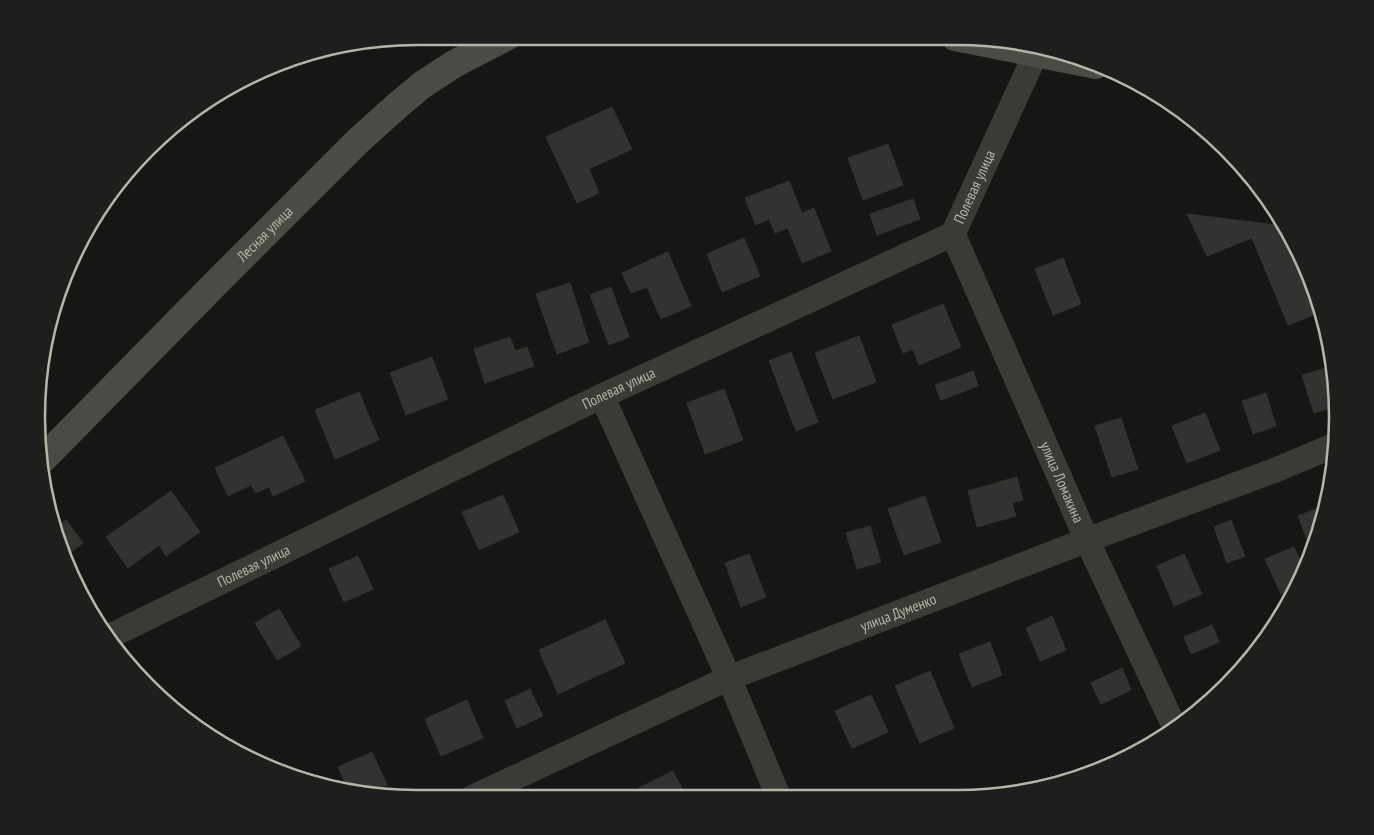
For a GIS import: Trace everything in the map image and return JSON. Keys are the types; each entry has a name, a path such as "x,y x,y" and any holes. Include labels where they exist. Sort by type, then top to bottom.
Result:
{"street":[{"name":"Лесная улица","path":"47,455 216,282 358,141 422,85 454,64 491,45"},
{"name":"Полевая улица","path":"115,634 602,396 953,234 1036,54"},
{"name":"улица Ломакина","path":"953,234 1087,540 1172,721"},
{"path":"602,396 729,678 776,790"},
{"name":"улица Думенко","path":"488,790 729,678 1087,540 1278,470 1327,448"}],"building":[{"path":"612,107 632,149 589,169 599,193 577,203 546,137"},
{"path":"888,144 903,185 863,200 848,158"},
{"path":"789,181 802,213 814,208 831,251 802,263 788,228 775,233 769,219 756,225 745,198"},
{"path":"913,199 920,219 877,235 870,214"},
{"path":"1187,214 1275,225 1301,275 1314,315 1288,325 1252,238 1207,256"},
{"path":"744,238 760,276 722,292 707,254"},
{"path":"668,252 691,306 661,319 647,287 631,293 622,273"},
{"path":"1063,258 1081,304 1053,315 1035,269"},
{"path":"570,283 589,342 557,354 536,294"},
{"path":"611,287 629,337 609,345 590,295"},
{"path":"943,304 961,347 919,365 913,349 903,353 892,325"},
{"path":"859,336 876,382 833,399 815,353"},
{"path":"510,337 515,351 527,347 534,366 485,383 474,349"},
{"path":"791,352 818,422 796,431 769,361"},
{"path":"432,357 448,399 406,415 390,373"},
{"path":"1326,368 1329,409 1314,413 1302,375"},
{"path":"973,371 978,386 941,400 935,385"},
{"path":"724,389 743,440 705,454 687,403"},
{"path":"359,392 379,440 335,459 315,410"},
{"path":"1266,393 1276,426 1253,434 1242,401"},
{"path":"1205,413 1220,450 1187,463 1172,426"},
{"path":"1121,418 1138,469 1112,477 1095,426"},
{"path":"283,436 305,481 273,496 269,487 256,493 251,485 228,496 215,468"},
{"path":"1017,477 1023,500 1012,503 1016,516 977,527 968,491"},
{"path":"171,491 200,532 166,556 159,545 128,568 106,537"},
{"path":"503,495 519,532 479,550 462,512"},
{"path":"925,496 941,542 904,555 888,509"},
{"path":"1317,508 1308,541 1298,516"},
{"path":"66,520 83,543 70,553 65,537 61,524"},
{"path":"1231,520 1245,556 1227,563 1214,527"},
{"path":"870,526 881,562 857,569 846,533"},
{"path":"1294,547 1300,561 1286,592 1281,594 1265,559"},
{"path":"749,554 766,597 741,607 725,563"},
{"path":"1184,554 1202,594 1174,606 1157,566"},
{"path":"358,556 373,589 344,602 329,569"},
{"path":"279,609 301,646 277,660 255,623"},
{"path":"1052,616 1066,650 1040,661 1026,628"},
{"path":"605,620 625,663 558,694 539,650"},
{"path":"1212,625 1219,642 1191,654 1184,637"},
{"path":"990,642 1002,675 972,687 959,654"},
{"path":"1122,668 1131,690 1101,704 1091,683"},
{"path":"930,671 954,728 920,743 895,686"},
{"path":"530,689 543,716 517,728 505,701"},
{"path":"871,695 888,732 852,748 835,711"},
{"path":"467,700 483,738 441,756 425,719"},
{"path":"372,752 387,785 380,788 345,783 338,767"},
{"path":"673,771 683,790 645,790 643,786"},
{"path":"643,786 645,790 635,790"}]}
